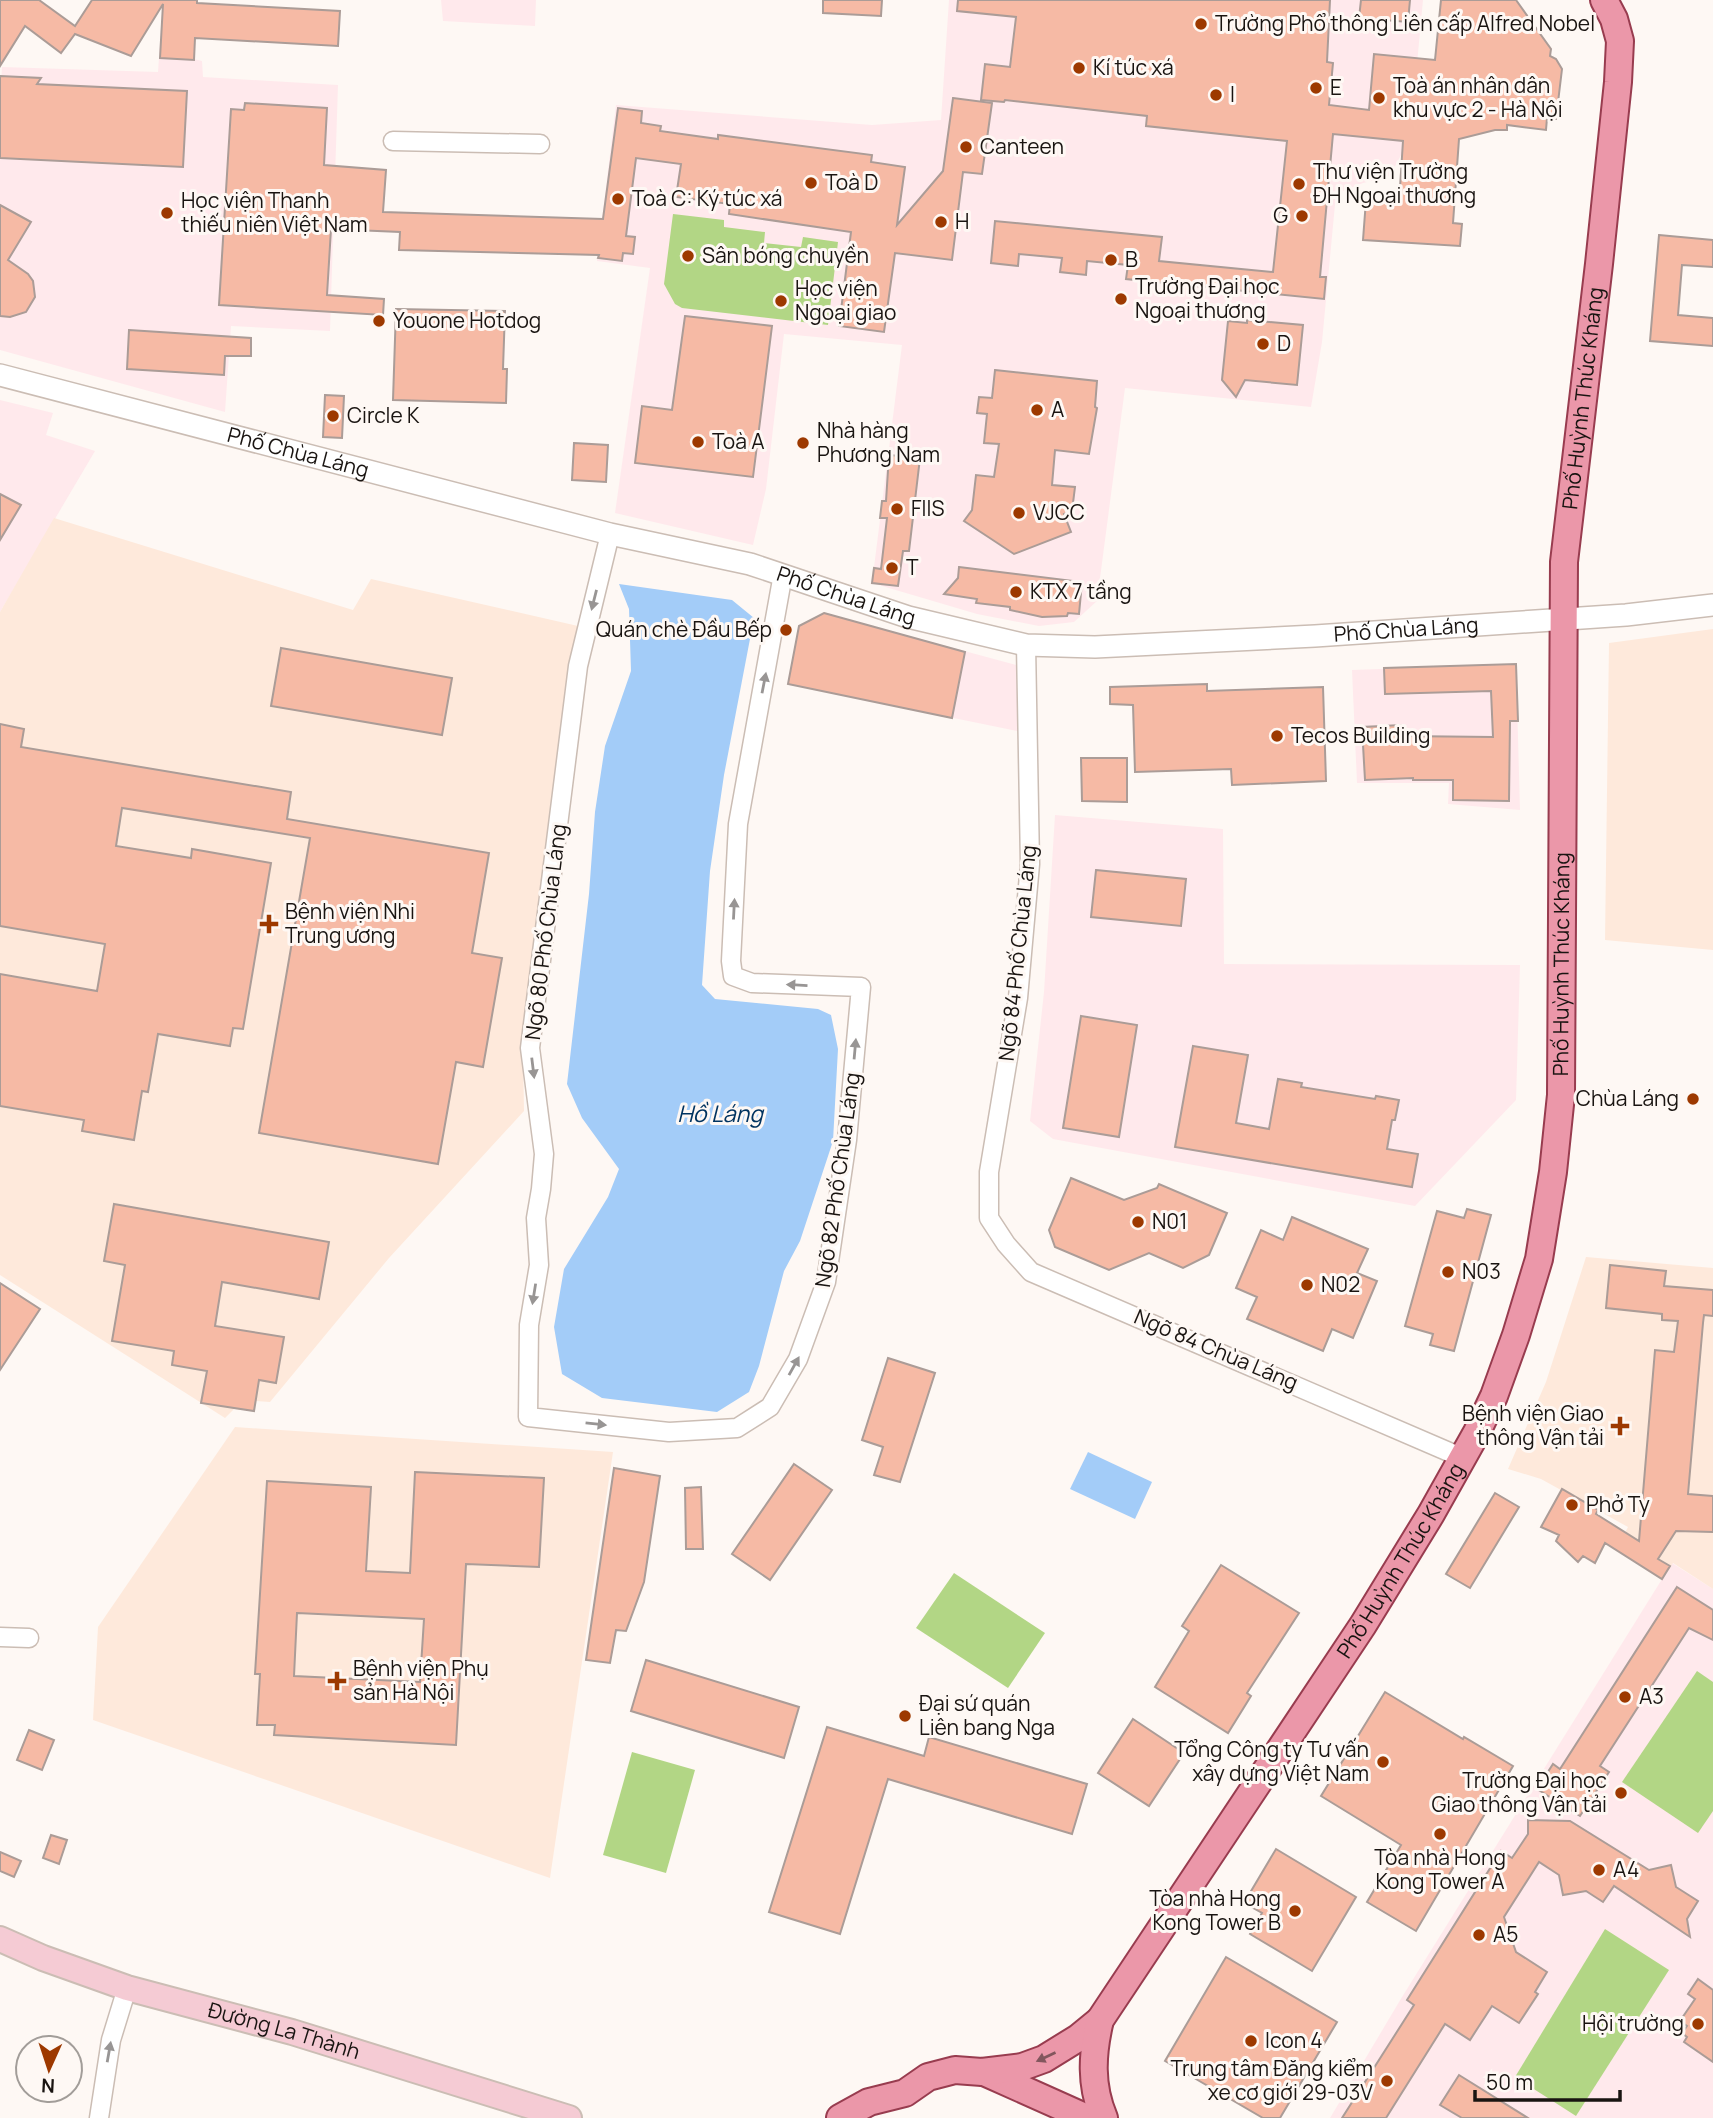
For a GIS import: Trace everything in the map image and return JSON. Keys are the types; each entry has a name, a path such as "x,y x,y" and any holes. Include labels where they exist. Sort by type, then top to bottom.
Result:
{"main road":[{"name":"Phố Huỳnh Thúc Kháng","path":"905,2092 928,2077 954,2070 982,2072 1021,2067 1044,2059 1078,2038 1100,2020 1363,1625 1463,1458 1494,1396 1516,1335 1539,1259 1553,1171 1561,1095 1564,562 1618,82 1620,41 1614,19 1604,0"},
{"name":"Đường La Thành","path":"0,1939 43,1958 127,1988 292,2032 569,2118"},
{"name":"Phố Huỳnh Thúc Kháng","path":"1100,2020 1093,2052 1094,2082 1104,2118"},
{"path":"982,2072 1087,2118"},
{"path":"840,2118 869,2102 905,2092"},
{"path":"886,2118 905,2092"}],"street":[{"path":"393,141 540,144"},
{"name":"Phố Chùa Láng","path":"0,375 610,534 750,564 908,617 1026,645 1165,644 1564,620 1713,605"},
{"name":"Ngõ 80 Phố Chùa Láng","path":"528,1416 529,1325 539,1265 536,1218 544,1154 530,1048 578,666 610,534"},
{"name":"Ngõ 82 Phố Chùa Láng","path":"528,1416 669,1432 737,1428 770,1407 798,1359 826,1282 847,1140 861,987 752,983 733,976 731,961 738,824 783,574"},
{"name":"Ngõ 84 Phố Chùa Láng","path":"989,1218 989,1172 1018,998 1030,863 1026,645"},
{"name":"Ngõ 84 Chùa Láng","path":"989,1218 1006,1244 1031,1272 1463,1458"},
{"path":"0,1637 29,1638"},
{"path":"99,2118 111,2040 127,1988"}],"shaded area":[{"name":"Học viện Thanh thiếu niên Việt Nam","path":"163,0 197,0 194,59 202,61 203,77 338,85 330,331 231,326 225,412 0,350 2,67 158,72"},
{"path":"441,0 536,0 535,26 443,21"},
{"name":"Trường Đại học Ngoại thương","path":"949,0 1423,0 1410,138 1390,176 1336,194 1322,342 1311,407 1125,388 1097,601 1074,622 1039,626 977,614 872,583 902,345 784,334 766,489 753,545 615,513 650,268 597,261 616,105 872,125 941,120"},
{"path":"0,400 53,413 46,435 95,451 0,612"},
{"name":"Bệnh viện Nhi Trung ương","path":"54,518 353,610 371,579 578,626 552,793 523,1054 524,1111 389,1258 270,1402 256,1401 254,1411 234,1409 225,1418 0,1275 0,612"},
{"path":"824,613 1020,666 1017,731 788,684 799,626"},
{"path":"1713,629 1713,950 1605,940 1609,643"},
{"path":"1516,664 1520,810 1448,804 1449,783 1357,783 1352,670"},
{"path":"1055,815 1223,829 1224,964 1520,965 1516,1100 1415,1206 1053,1139 1030,1121 1044,992"},
{"name":"Bệnh viện Giao thông Vận tải","path":"1586,1257 1713,1268 1713,1589 1673,1563 1662,1579 1616,1550 1628,1527 1541,1479 1508,1469 1546,1382"},
{"name":"Bệnh viện Phụ sản Hà Nội","path":"235,1427 613,1452 550,1878 93,1720 98,1627"},
{"name":"Trường Đại học Giao thông Vận tải","path":"1672,1563 1713,1589 1713,2118 1330,2118 1402,1997"}],"green space":[{"path":"673,214 724,220 724,227 765,232 764,243 801,247 803,237 838,242 828,325 682,308 675,304 664,284"},
{"path":"954,1573 1045,1633 1008,1688 916,1628"},
{"path":"1697,1671 1713,1682 1713,1811 1698,1833 1622,1782"},
{"path":"632,1752 695,1770 666,1873 603,1855"},
{"path":"1605,1929 1669,1970 1576,2116 1515,2077"}],"water":[{"name":"Hồ Láng","path":"619,584 732,600 754,618 724,775 710,871 702,985 715,999 818,1009 831,1015 838,1049 833,1141 800,1241 784,1271 759,1366 749,1392 717,1412 602,1398 562,1374 554,1327 564,1269 608,1197 619,1169 582,1118 567,1084 589,894 595,812 605,746 631,671 629,609"},
{"path":"1088,1452 1152,1482 1135,1519 1070,1489"}],"building":[{"path":"0,0 39,0 75,26 92,0 197,0 197,3 340,11 338,46 195,38 194,60 160,58 163,4 131,56 75,34 61,53 25,26 0,66"},
{"path":"823,0 882,0 881,16 823,13"},
{"path":"958,0 1330,0 1327,62 1333,63 1329,105 1369,110 1374,54 1435,60 1441,0 1516,0 1551,49 1550,56 1556,59 1562,69 1556,119 1547,118 1546,130 1507,125 1507,130 1495,130 1459,139 1453,223 1462,224 1460,246 1363,240 1366,200 1399,203 1403,141 1333,134 1320,277 1326,277 1324,299 1126,279 1128,265 1087,261 1086,275 1060,272 1062,258 1019,254 1018,266 991,263 995,221 1162,237 1159,261 1273,272 1287,141 1146,126 1147,116 1005,100 981,100 985,64 1010,67 1016,17 957,11"},
{"path":"1361,0 1410,0 1408,22 1359,18"},
{"path":"0,76 41,78 37,84 187,91 183,167 0,158"},
{"path":"953,98 992,103 982,174 963,172 952,260 895,253 884,332 839,326 851,232 729,214 730,204 676,197 681,164 636,158 626,236 635,237 633,254 623,253 622,261 598,258 599,255 399,250 400,232 331,229 327,295 384,299 383,315 219,305 231,109 244,110 245,103 327,108 324,165 386,170 383,212 603,219 618,108 642,111 641,123 661,126 660,131 718,139 718,135 872,155 871,162 905,167 897,225 943,171"},
{"path":"0,205 31,222 8,260 28,274 33,281 35,297 26,312 10,317 0,316"},
{"path":"1659,235 1713,240 1713,267 1682,265 1678,315 1713,318 1713,346 1650,341"},
{"path":"396,309 505,311 503,369 507,369 506,403 393,400"},
{"path":"685,316 772,326 753,477 635,463 642,406 672,410"},
{"name":"D","path":"1247,320 1303,325 1297,385 1245,380 1236,397 1222,380 1228,321 1247,323"},
{"path":"129,330 251,338 251,356 225,356 224,375 127,369"},
{"path":"995,370 1097,381 1097,408 1089,454 1055,450 1052,485 1075,487 1072,511 1064,514 1071,532 1014,554 964,521 972,510 976,475 994,477 999,444 984,443 987,414 977,413 979,397 992,398"},
{"name":"Circle K","path":"325,395 344,396 342,438 323,437"},
{"path":"574,443 608,445 606,482 572,480"},
{"name":"FIIS","path":"889,455 920,458 909,551 903,551 898,586 872,583 874,568 881,569 887,518 880,518 882,501 886,501"},
{"path":"0,494 21,505 0,540"},
{"name":"KTX 7 tầng","path":"959,567 1082,582 1079,614 1042,617 1010,610 1010,607 976,603 977,599 944,594 958,578"},
{"path":"824,613 965,652 952,718 788,684 799,626"},
{"path":"281,648 452,678 442,735 271,706"},
{"path":"1516,664 1518,721 1510,721 1509,801 1453,800 1453,780 1365,780 1362,727 1401,725 1402,736 1493,737 1491,691 1385,694 1384,668"},
{"path":"1207,684 1207,691 1323,687 1326,781 1232,785 1231,769 1135,772 1133,705 1110,704 1110,687"},
{"path":"0,724 24,729 21,747 291,792 287,819 489,853 472,953 502,958 483,1067 456,1062 438,1164 259,1133 310,838 122,808 116,846 191,858 192,849 271,863 243,1029 233,1028 230,1046 158,1034 148,1092 142,1091 134,1140 82,1131 84,1120 0,1106 0,974 97,991 105,944 0,926"},
{"path":"1081,758 1127,758 1127,802 1082,801"},
{"path":"1096,870 1186,879 1181,926 1091,917"},
{"path":"1081,1016 1137,1025 1119,1137 1063,1128"},
{"path":"1193,1046 1248,1055 1236,1123 1269,1129 1278,1079 1302,1083 1301,1087 1375,1099 1376,1096 1399,1100 1387,1149 1418,1154 1412,1187 1175,1147"},
{"name":"N01","path":"1071,1178 1124,1200 1157,1188 1159,1184 1227,1213 1209,1255 1183,1268 1149,1253 1109,1270 1055,1247 1049,1230"},
{"path":"114,1204 329,1242 319,1299 222,1282 215,1326 284,1337 276,1383 259,1380 254,1411 201,1403 207,1371 172,1365 174,1351 112,1341 125,1265 104,1261"},
{"name":"N03","path":"1467,1209 1491,1215 1454,1351 1430,1345 1433,1334 1405,1326 1437,1211 1464,1218"},
{"name":"N02","path":"1292,1217 1368,1249 1357,1273 1377,1281 1353,1338 1332,1329 1323,1351 1247,1319 1257,1297 1236,1288 1261,1230 1283,1240"},
{"path":"1610,1265 1666,1271 1664,1286 1713,1290 1713,1316 1704,1315 1703,1323 1688,1494 1713,1496 1713,1532 1676,1531 1658,1559 1670,1566 1662,1579 1605,1543 1595,1563 1583,1556 1578,1562 1556,1541 1559,1535 1541,1527 1562,1489 1598,1510 1596,1514 1639,1541 1655,1350 1674,1352 1678,1321 1662,1320 1662,1314 1606,1308"},
{"path":"0,1283 40,1309 0,1370"},
{"path":"888,1358 935,1373 900,1482 874,1475 883,1447 862,1440"},
{"path":"794,1464 832,1490 770,1580 732,1554"},
{"path":"614,1468 660,1476 644,1582 626,1631 616,1630 610,1663 586,1660"},
{"path":"415,1472 544,1478 539,1567 466,1564 456,1745 274,1735 275,1725 257,1725 260,1674 255,1674 267,1481 371,1487 366,1571 410,1573","holes":["297,1613 424,1619 420,1682 294,1676"]},
{"path":"701,1487 703,1549 686,1549 685,1488"},
{"path":"1495,1493 1519,1507 1470,1588 1446,1574"},
{"path":"1221,1565 1299,1613 1247,1693 1251,1696 1228,1733 1155,1687 1189,1631 1182,1626"},
{"name":"A3","path":"1677,1587 1713,1610 1713,1640 1689,1628 1600,1766 1609,1772 1580,1816 1537,1789 1553,1764 1560,1769"},
{"path":"646,1660 799,1707 784,1758 631,1711"},
{"path":"1385,1692 1513,1766 1416,1931 1367,1902 1401,1845 1321,1796"},
{"path":"1133,1719 1184,1753 1149,1806 1098,1773"},
{"path":"827,1727 924,1756 929,1737 1087,1784 1072,1834 888,1779 840,1934 769,1912"},
{"path":"29,1730 54,1740 42,1770 17,1760"},
{"path":"1528,1820 1570,1821 1649,1870 1671,1865 1676,1887 1698,1901 1687,1919 1690,1937 1614,1886 1603,1902 1586,1891 1563,1895 1559,1875 1539,1862 1504,1917 1516,1952 1547,1972 1535,1992 1538,1994 1519,2023 1492,2006 1470,2040 1445,2024 1386,2118 1342,2118 1414,2005 1407,2000 1501,1851 1512,1858 1528,1834"},
{"path":"51,1835 67,1840 59,1864 43,1858"},
{"name":"Tòa nhà Hong Kong Tower B","path":"1276,1849 1356,1897 1312,1971 1250,1934 1262,1913 1244,1903"},
{"path":"0,1852 21,1861 14,1877 0,1871"},
{"name":"Icon 4","path":"1226,1957 1337,2022 1280,2118 1263,2118 1165,2061"},
{"name":"Hội trường","path":"1698,1979 1713,1990 1713,2062 1684,2042 1687,2037 1682,2033 1687,2026 1680,2021 1695,1999 1688,1994"},
{"path":"1459,2075 1528,2118 1462,2118 1440,2105"}],"place":[{"name":"Trường Phổ thông Liên cấp Alfred Nobel","path":"1201,24"},
{"name":"Kí túc xá","path":"1079,68"},
{"name":"E","path":"1316,88"},
{"name":"I","path":"1216,95"},
{"name":"Toà án nhân dân khu vực 2 - Hà Nội","path":"1379,98"},
{"name":"Canteen","path":"966,147"},
{"name":"Toà D","path":"811,183"},
{"name":"Thư viện Trường ĐH Ngoại thương","path":"1299,184"},
{"name":"Toà C: Ký túc xá","path":"618,199"},
{"name":"Học viện Thanh thiếu niên Việt Nam","path":"167,213"},
{"name":"G","path":"1302,216"},
{"name":"H","path":"941,222"},
{"name":"Sân bóng chuyền","path":"688,256"},
{"name":"B","path":"1111,260"},
{"name":"Trường Đại học Ngoại thương","path":"1121,299"},
{"name":"Học viện Ngoại giao","path":"781,301"},
{"name":"Youone Hotdog","path":"379,321"},
{"name":"D","path":"1263,344"},
{"name":"A","path":"1037,410"},
{"name":"Circle K","path":"333,416"},
{"name":"Toà A","path":"698,442"},
{"name":"Nhà hàng Phương Nam","path":"803,443"},
{"name":"FIIS","path":"897,509"},
{"name":"VJCC","path":"1019,513"},
{"name":"T","path":"892,568"},
{"name":"KTX 7 tầng","path":"1016,592"},
{"name":"Quán chè Đầu Bếp","path":"786,630"},
{"name":"Tecos Building","path":"1277,736"},
{"name":"Bệnh viện Nhi Trung ương","path":"269,924"},
{"name":"Chùa Láng","path":"1693,1099"},
{"name":"N01","path":"1138,1222"},
{"name":"N03","path":"1448,1272"},
{"name":"N02","path":"1307,1285"},
{"name":"Bệnh viện Giao thông Vận tải","path":"1620,1426"},
{"name":"Phở Ty","path":"1572,1505"},
{"name":"Bệnh viện Phụ sản Hà Nội","path":"337,1681"},
{"name":"A3","path":"1625,1697"},
{"name":"Đại sứ quán Liên bang Nga","path":"905,1716"},
{"name":"Tổng Công ty Tư vấn xây dựng Việt Nam","path":"1383,1762"},
{"name":"Trường Đại học Giao thông Vận tải","path":"1621,1793"},
{"name":"Tòa nhà Hong Kong Tower A","path":"1440,1834"},
{"name":"A4","path":"1599,1870"},
{"name":"Tòa nhà Hong Kong Tower B","path":"1295,1911"},
{"name":"A5","path":"1479,1935"},
{"name":"Hội trường","path":"1698,2024"},
{"name":"Icon 4","path":"1251,2041"},
{"name":"Trung tâm Đăng kiểm xe cơ giới 29-03V","path":"1387,2081"}]}
